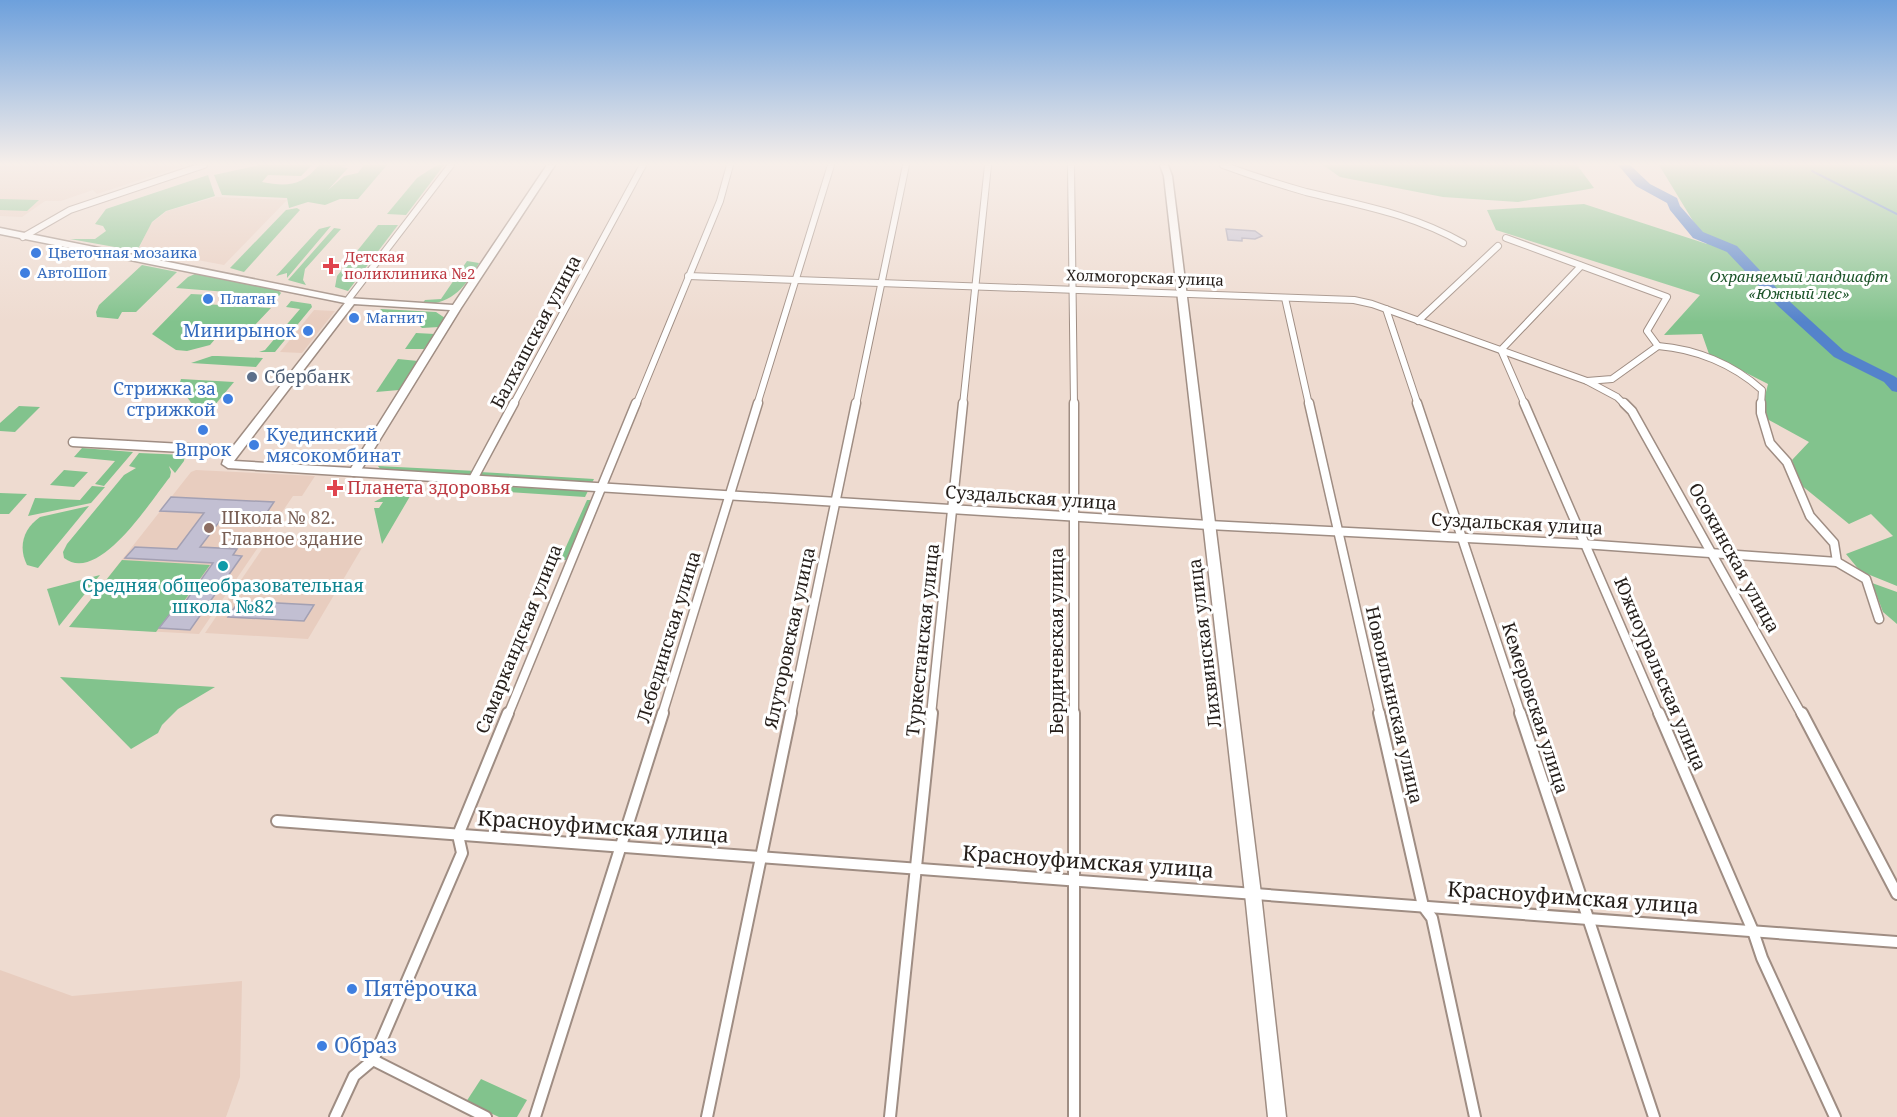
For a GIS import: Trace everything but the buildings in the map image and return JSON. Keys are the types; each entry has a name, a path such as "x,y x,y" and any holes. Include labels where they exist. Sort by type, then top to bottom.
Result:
{"main road":[{"path":"354,472 456,308 516,217"},
{"name":"Лихвинская улица","path":"1173,217 1253,894 1277,1117"},
{"path":"0,231 349,301 456,308"},
{"path":"230,458 349,301"},
{"name":"Суздальская улица","path":"230,458 228,464 234,465 354,472"}],"street":[{"path":"23,237 58,217"},
{"path":"349,301 412,217"},
{"name":"Балхашская улица","path":"472,481 616,217"},
{"name":"Самаркандская улица","path":"335,1117 354,1076 373,1060 462,853 458,835 713,217"},
{"name":"Лебединская улица","path":"535,1117 730,496 814,217"},
{"name":"Ялуторовская улица","path":"707,1117 895,217"},
{"name":"Туркестанская улица","path":"890,1117 983,217"},
{"name":"Бердичевская улица","path":"1072,217 1074,1117"},
{"path":"1412,217 1445,231 1464,243"},
{"path":"1506,238 1667,297 1650,322 1647,331 1658,346"},
{"path":"1418,321 1498,246"},
{"path":"1501,350 1581,266"},
{"name":"Холмогорская улица","path":"688,276 1354,300 1386,309 1587,381"},
{"name":"Новоильинская улица","path":"1285,298 1423,906 1432,918 1475,1117"},
{"name":"Кемеровская улица","path":"1386,309 1654,1117"},
{"path":"1587,381 1612,379 1658,346 1670,346 1714,360 1749,377 1762,390 1761,413 1770,443 1787,462 1810,516 1834,543 1837,562 1866,579 1879,619"},
{"name":"Южноуральская улица","path":"1501,350 1753,931 1762,958 1835,1117"},
{"name":"Осокинская улица","path":"1587,381 1617,397 1632,411 1714,555 1897,894"},
{"path":"73,442 219,450 230,458"},
{"name":"Суздальская улица","path":"354,472 1209,525 1583,543 1714,555 1837,562"},
{"name":"Красноуфимская улица","path":"277,821 1897,942"},
{"path":"373,1060 486,1117"}],"shaded area":[{"path":"159,217 270,217 224,265 139,249 150,224"},
{"name":"Минирынок","path":"314,310 335,311 302,353 280,352"},
{"name":"Школа № 82. Главное здание","path":"196,470 315,476 302,496 293,496 199,634 69,627 191,472"},
{"path":"271,536 366,541 308,639 205,633"},
{"path":"0,970 72,996 242,981 240,1077 226,1117 0,1117"}],"green space":[{"path":"100,217 158,217 152,222 137,251 70,239 95,239 106,231 103,226 95,224"},
{"path":"279,217 294,217 244,272 230,268"},
{"name":"Охраняемый ландшафт «Южный лес»","path":"1490,217 1624,217 1707,244 1691,217 1897,217 1897,586 1860,571 1846,554 1893,536 1871,514 1849,524 1801,485 1792,460 1809,442 1767,419 1764,400 1768,384 1709,354 1702,334 1664,335 1700,295 1496,230"},
{"path":"378,225 398,225 348,291 335,287 337,276"},
{"path":"331,226 287,278 287,273 276,276 319,229"},
{"path":"334,228 341,229 305,269 303,280 306,285 288,280"},
{"path":"467,261 479,263 457,293 442,301 422,304 425,300 441,299"},
{"path":"142,265 177,272 136,312 122,312 118,319 97,317 96,312 99,305"},
{"path":"195,274 277,289 281,293 279,296 176,288"},
{"path":"191,294 211,295 203,304 271,308 243,335 216,338 210,345 187,351 176,350 152,334"},
{"path":"291,301 311,304 312,307 275,352 259,352 265,350 300,309 286,307"},
{"path":"381,309 436,312 445,318 439,327 422,328 420,326 425,319 375,317"},
{"path":"416,333 435,334 424,349 405,349"},
{"path":"212,356 263,358 256,367 191,363"},
{"path":"398,359 418,361 399,390 376,392"},
{"path":"181,379 234,382 209,412 195,408 179,386"},
{"path":"19,406 40,407 15,432 0,431 0,423"},
{"path":"82,448 133,452 104,486 95,484 115,461 74,457"},
{"path":"139,453 185,455 184,461 175,473 169,466 170,477 137,520 108,550 93,560 78,563 64,558 63,552 67,544 124,475 136,468 129,466"},
{"path":"378,466 476,471 469,476 381,470"},
{"path":"64,470 88,472 74,487 50,485"},
{"path":"480,472 594,479 591,485 479,477"},
{"path":"405,485 416,486 382,544 374,508 379,508 383,502 374,502"},
{"path":"92,486 105,487 91,503 28,516 35,498 80,500"},
{"path":"493,486 588,491 585,497 479,490"},
{"path":"0,493 27,494 9,514 0,514"},
{"path":"587,500 592,500 567,560 560,560"},
{"path":"89,506 38,568 27,565 23,545 26,533 34,522 40,517"},
{"path":"122,560 210,565 182,604 177,604 156,632 69,627"},
{"path":"100,575 59,626 47,589"},
{"path":"1872,583 1897,592 1897,624 1883,612"},
{"path":"60,677 215,687 178,709 162,725 158,733 131,749"},
{"path":"481,1079 527,1100 517,1117 499,1117 466,1102"}],"waterway":[{"path":"1683,217 1698,235 1732,249 1783,303 1839,354 1889,379 1897,387"}],"place":[{"name":"Цветочная мозаика","path":"36,253"},
{"name":"Детская поликлиника №2","path":"331,266"},
{"name":"АвтоШоп","path":"25,273"},
{"name":"Платан","path":"208,299"},
{"name":"Магнит","path":"354,318"},
{"name":"Минирынок","path":"308,331"},
{"name":"Сбербанк","path":"252,377"},
{"name":"Стрижка за стрижкой","path":"228,399"},
{"name":"Впрок","path":"203,430"},
{"name":"Куединский мясокомбинат","path":"254,445"},
{"name":"Планета здоровья","path":"335,488"},
{"name":"Школа № 82. Главное здание","path":"209,528"},
{"name":"Средняя общеобразовательная школа №82","path":"223,566"},
{"name":"Пятёрочка","path":"352,989"},
{"name":"Образ","path":"322,1046"}]}
